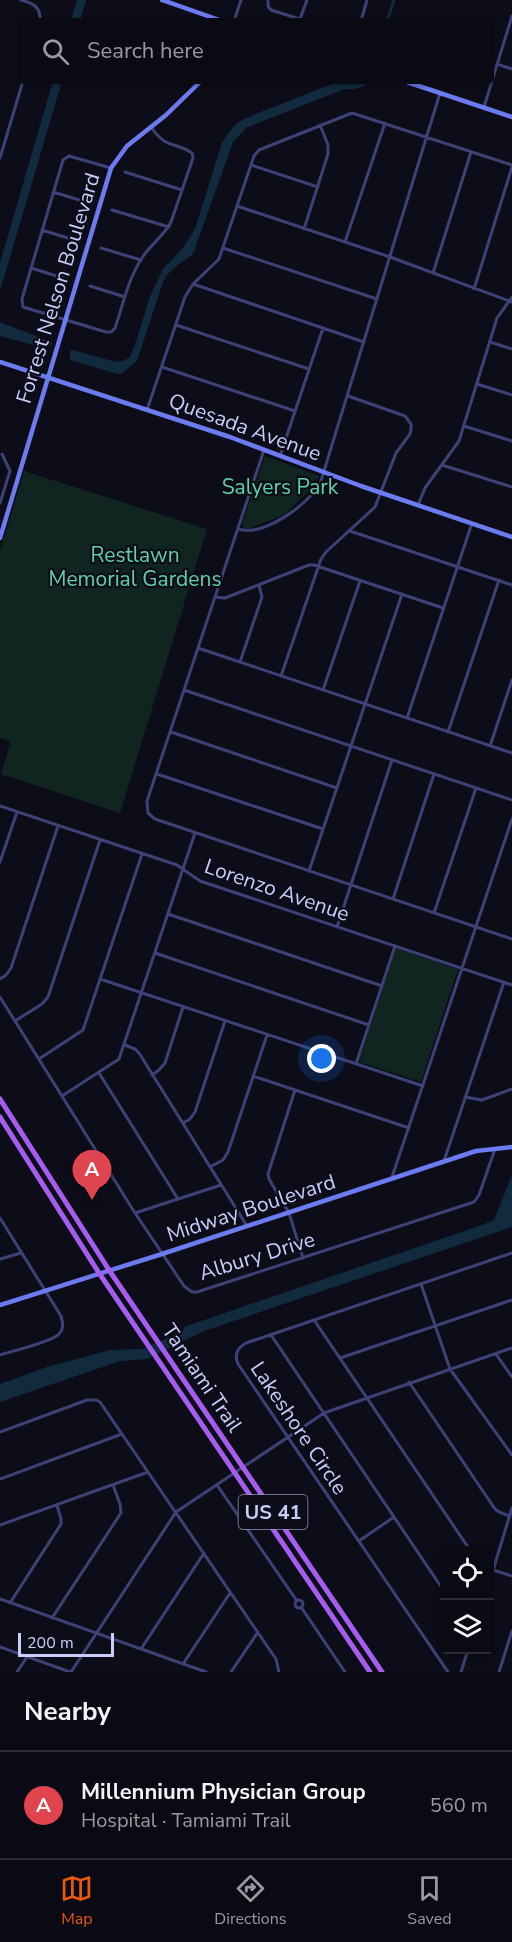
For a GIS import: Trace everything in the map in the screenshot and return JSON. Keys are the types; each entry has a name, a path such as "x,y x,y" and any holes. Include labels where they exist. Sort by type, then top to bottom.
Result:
{"main road":[{"name":"Tamiami Trail","path":"0,1099 109,1270 382,1672"},
{"name":"Tamiami Trail","path":"0,1117 99,1273 370,1672"},
{"path":"324,1604 341,1612"},
{"path":"334,1619 351,1627"}],"street":[{"path":"21,0 32,2 39,10 40,18"},
{"path":"162,0 213,18"},
{"path":"235,18 241,0"},
{"path":"268,0 271,10 297,18"},
{"path":"300,18 307,0"},
{"path":"362,18 366,0"},
{"path":"494,74 512,16"},
{"path":"497,64 512,69"},
{"path":"0,158 22,84"},
{"name":"Forrest Nelson Boulevard","path":"0,538 111,168 127,146 151,128 198,84"},
{"path":"413,84 512,117"},
{"path":"484,107 491,84"},
{"path":"238,529 250,531 284,518 318,488 440,93"},
{"path":"147,410 185,297 193,284 217,262 256,153 262,148 352,113 512,166 474,289"},
{"path":"345,242 385,123"},
{"path":"304,229 329,149 320,125"},
{"path":"111,168 69,156 65,157 22,299 23,307 106,332 111,332 115,328 141,260 169,227 193,158 192,153 162,141 151,128"},
{"path":"433,273 471,151"},
{"path":"251,165 318,187"},
{"path":"124,172 182,190"},
{"path":"53,192 86,202"},
{"path":"237,206 511,300 497,318 457,445 425,488 418,506"},
{"path":"112,210 169,227"},
{"path":"42,230 74,240"},
{"path":"101,248 141,260"},
{"path":"223,248 377,299"},
{"path":"31,268 63,278"},
{"path":"193,284 364,342"},
{"path":"90,286 125,297"},
{"path":"176,325 309,369"},
{"path":"280,456 323,328"},
{"path":"490,342 512,349"},
{"name":"Quesada Avenue","path":"0,362 147,410 512,537"},
{"path":"162,367 295,411"},
{"path":"477,384 512,395"},
{"path":"281,676 318,566 326,552 375,507 396,453 410,434 411,424 401,414 348,396"},
{"path":"464,426 512,441"},
{"path":"264,450 147,801 148,813 155,819 195,833 512,939"},
{"path":"0,503 10,471 2,454"},
{"path":"442,465 512,487"},
{"path":"407,718 472,523"},
{"path":"350,531 512,585"},
{"path":"215,597 225,598 309,565 443,608"},
{"path":"323,690 360,580"},
{"path":"448,732 499,580"},
{"path":"240,662 261,597 259,585"},
{"path":"309,871 402,594"},
{"path":"198,648 512,753"},
{"path":"490,746 512,680"},
{"path":"184,690 512,800"},
{"path":"170,732 337,788"},
{"path":"337,927 393,760"},
{"path":"156,774 323,829"},
{"path":"393,899 434,774"},
{"path":"434,913 476,788"},
{"name":"Lorenzo Avenue","path":"0,806 177,865 200,881 512,985"},
{"path":"0,862 17,812"},
{"path":"392,1179 512,819"},
{"path":"0,979 11,968 58,826"},
{"path":"62,1096 119,1059 195,833"},
{"path":"15,1021 46,1001 100,840"},
{"path":"39,1059 82,1030 142,854"},
{"path":"168,914 382,986"},
{"path":"356,1064 395,946"},
{"path":"155,953 369,1025"},
{"path":"100,979 423,1086"},
{"path":"444,1162 504,982"},
{"name":"Albury Drive","path":"0,997 135,1213 184,1286 192,1292 474,1202 479,1195 495,1148"},
{"path":"152,1075 165,1063 183,1007"},
{"path":"183,1123 195,1112 225,1021"},
{"path":"210,1167 226,1156 267,1035"},
{"path":"124,1045 139,1053 247,1227"},
{"path":"99,1073 178,1199"},
{"path":"253,1076 409,1128"},
{"path":"465,1098 478,1101 512,1089"},
{"path":"295,1090 268,1174 289,1213 303,1258"},
{"name":"Midway Boulevard","path":"0,1305 247,1227 476,1151 512,1147"},
{"path":"135,1213 221,1185"},
{"path":"0,1218 63,1321 61,1331 54,1338 0,1354"},
{"path":"0,1259 21,1253"},
{"name":"Lakeshore Circle","path":"448,1672 236,1359 241,1346 512,1253"},
{"path":"421,1284 450,1369 512,1455"},
{"path":"340,1358 512,1300"},
{"path":"314,1320 467,1546"},
{"path":"271,1335 440,1585"},
{"path":"0,1647 70,1672 176,1512 324,1413 512,1348"},
{"path":"496,1353 512,1377"},
{"path":"409,1382 495,1509 510,1516"},
{"path":"0,1432 87,1400 96,1400 104,1406 258,1632 278,1663 279,1672"},
{"path":"0,1479 123,1434"},
{"path":"0,1525 148,1472"},
{"path":"52,1618 120,1513 120,1504 113,1484"},
{"path":"217,1485 297,1601 302,1602 301,1607 345,1672"},
{"path":"10,1603 61,1524 57,1505"},
{"path":"494,1561 512,1508"},
{"path":"358,1541 394,1517"},
{"path":"141,1649 204,1553"},
{"path":"494,1570 512,1576"},
{"path":"183,1664 230,1592"},
{"path":"0,1599 206,1672"},
{"path":"499,1672 512,1631"},
{"path":"231,1672 258,1632"},
{"path":"461,1672 467,1654"},
{"path":"17,1672 27,1657"}],"green space":[{"name":"Salyers Park","path":"265,456 319,476 315,485 284,515 245,528 242,524"},
{"name":"Restlawn Memorial Gardens","path":"24,471 207,529 120,813 1,774 11,741 0,738 0,551"},
{"path":"396,948 458,969 421,1082 359,1062"}],"water":[{"path":"77,0 86,0 81,18 72,18"},
{"path":"52,84 61,84 0,291 0,263"},
{"path":"332,84 368,84 360,88 345,89 246,128 233,142 193,254 175,267 163,282 137,361 118,374 70,360 70,351 73,350 116,362 130,357 150,296 163,269 183,248 195,229 222,143 237,123"},
{"path":"0,322 52,342 52,345 45,348 0,336"},
{"path":"512,1175 512,1227 204,1331 147,1359 120,1361 0,1402 0,1384 47,1367 110,1350 142,1349 183,1331 184,1327 494,1220"}],"waterway":[{"path":"388,18 394,0"}],"place":[{"name":"Millennium Physician Group","path":"92,1200"}]}
